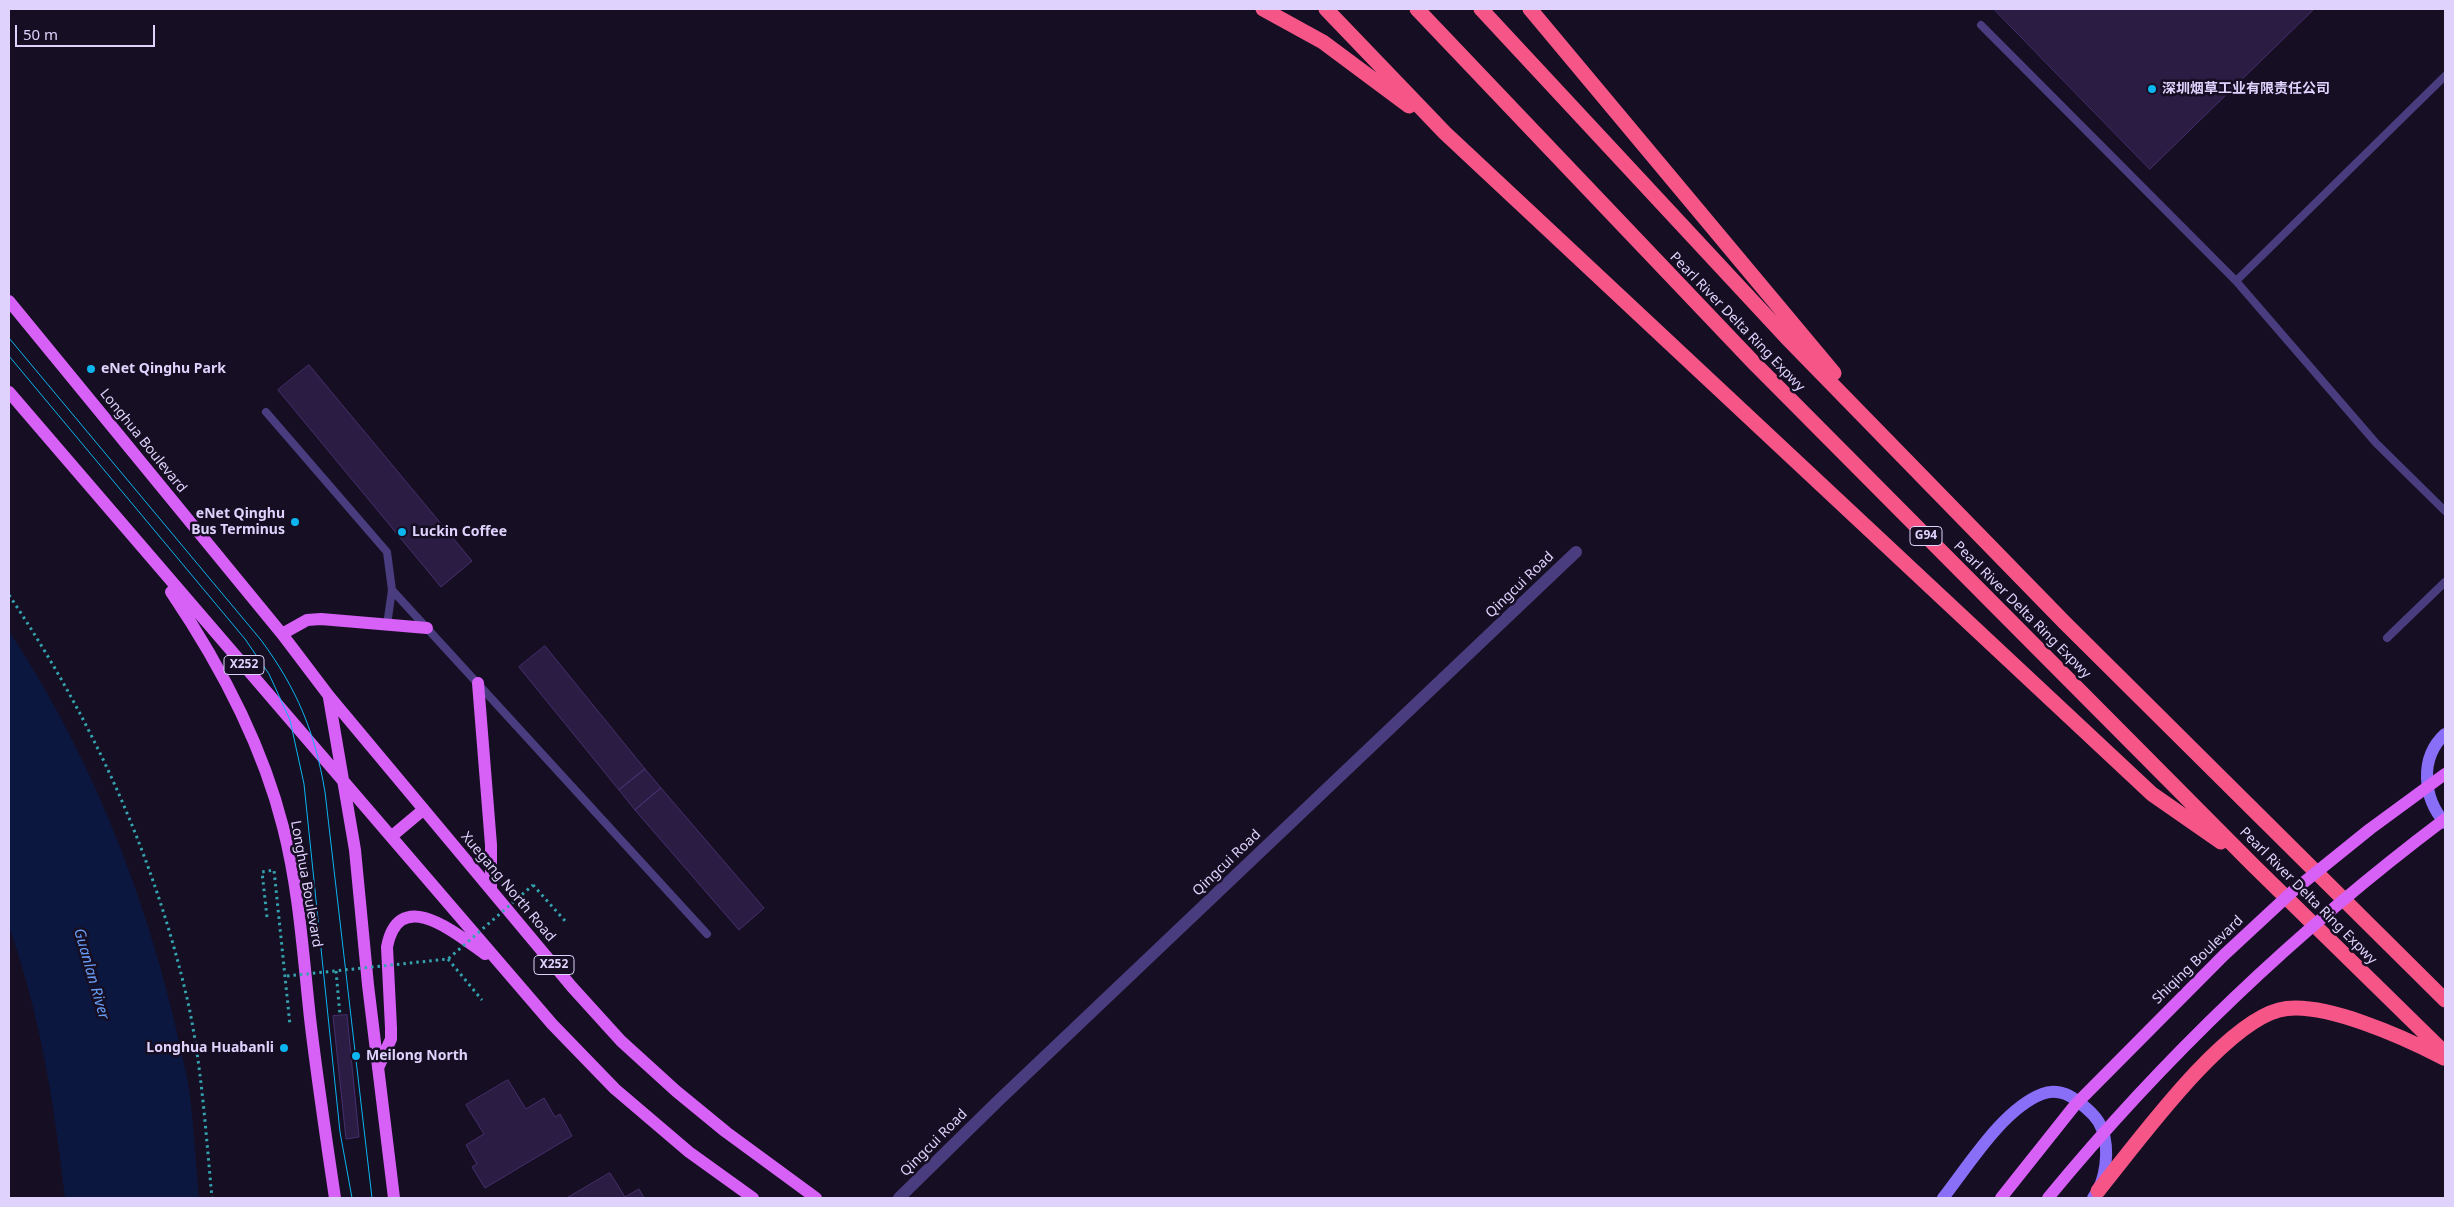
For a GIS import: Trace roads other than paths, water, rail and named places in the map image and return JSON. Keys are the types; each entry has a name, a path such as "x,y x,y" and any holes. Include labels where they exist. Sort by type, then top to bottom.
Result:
{"highway":[{"path":"1263,9 1323,42 1445,133"},
{"path":"1326,9 1445,133 2152,794 2253,864"},
{"name":"Pearl River Delta Ring Expwy","path":"1417,9 1754,364 2253,864 2445,1053"},
{"name":"Pearl River Delta Ring Expwy","path":"1481,9 1786,337 2065,623 2445,1000"},
{"path":"1530,9 1820,356 1932,486"},
{"path":"2096,1195 2212,1056 2238,1031 2258,1018 2280,1009 2303,1009 2356,1020 2445,1058"}],"main road":[{"name":"Longhua Boulevard","path":"9,301 282,634 329,696 355,850 394,1198"},
{"name":"Longhua Boulevard","path":"9,392 344,783"},
{"name":"Longhua Boulevard","path":"142,548 188,617 226,684 263,764 282,825 300,926 317,1079 334,1198"},
{"path":"282,634 306,620 321,619 427,628"},
{"path":"478,682 491,845 491,890"},
{"name":"Xuegang North Road","path":"329,696 491,890 621,1041 676,1091 726,1132 816,1198"},
{"path":"2048,1198 2097,1138 2241,991 2316,922 2388,862 2445,821 2436,813 2429,794 2426,768 2438,741 2445,734"},
{"name":"Shiqing Boulevard","path":"2001,1198 2075,1105 2224,955 2301,884 2370,828 2445,774"},
{"name":"X252","path":"344,783 392,836 552,1024 615,1089 689,1152 754,1198"},
{"path":"392,836 424,810"},
{"path":"378,1068 391,1038 387,947 390,936 398,922 415,916 430,918 439,922 499,963"},
{"path":"1943,1198 2008,1116 2026,1102 2044,1093 2067,1093 2089,1109 2102,1128 2106,1150 2104,1170 2096,1195"}],"street":[{"name":"Qingcui Road","path":"899,1198 998,1101 1576,552"}],"lane":[{"path":"1982,25 2236,281 2376,443 2445,512"},
{"path":"2236,281 2445,76"},
{"path":"266,412 387,552 392,590 388,625"},
{"path":"2387,638 2445,582"},
{"path":"392,590 707,934"}],"water":[{"name":"Guanlan River","path":"9,631 41,682 70,735 96,790 140,902 174,1019 187,1078 199,1198 65,1198 45,1061 30,994 9,927"}],"tram line":[{"path":"9,338 261,640 285,676 303,712 316,750 325,792 372,1198"},
{"path":"9,356 245,639 269,674 290,720 304,784 340,1132 352,1198"}],"place":[{"name":"深圳烟草工业有限责任公司","path":"2152,89"},
{"name":"eNet Qinghu Park","path":"91,369"},
{"name":"eNet Qinghu Bus Terminus","path":"295,522"},
{"name":"Luckin Coffee","path":"402,532"},
{"name":"Longhua Huabanli","path":"284,1048"},
{"name":"Meilong North","path":"356,1056"}]}
